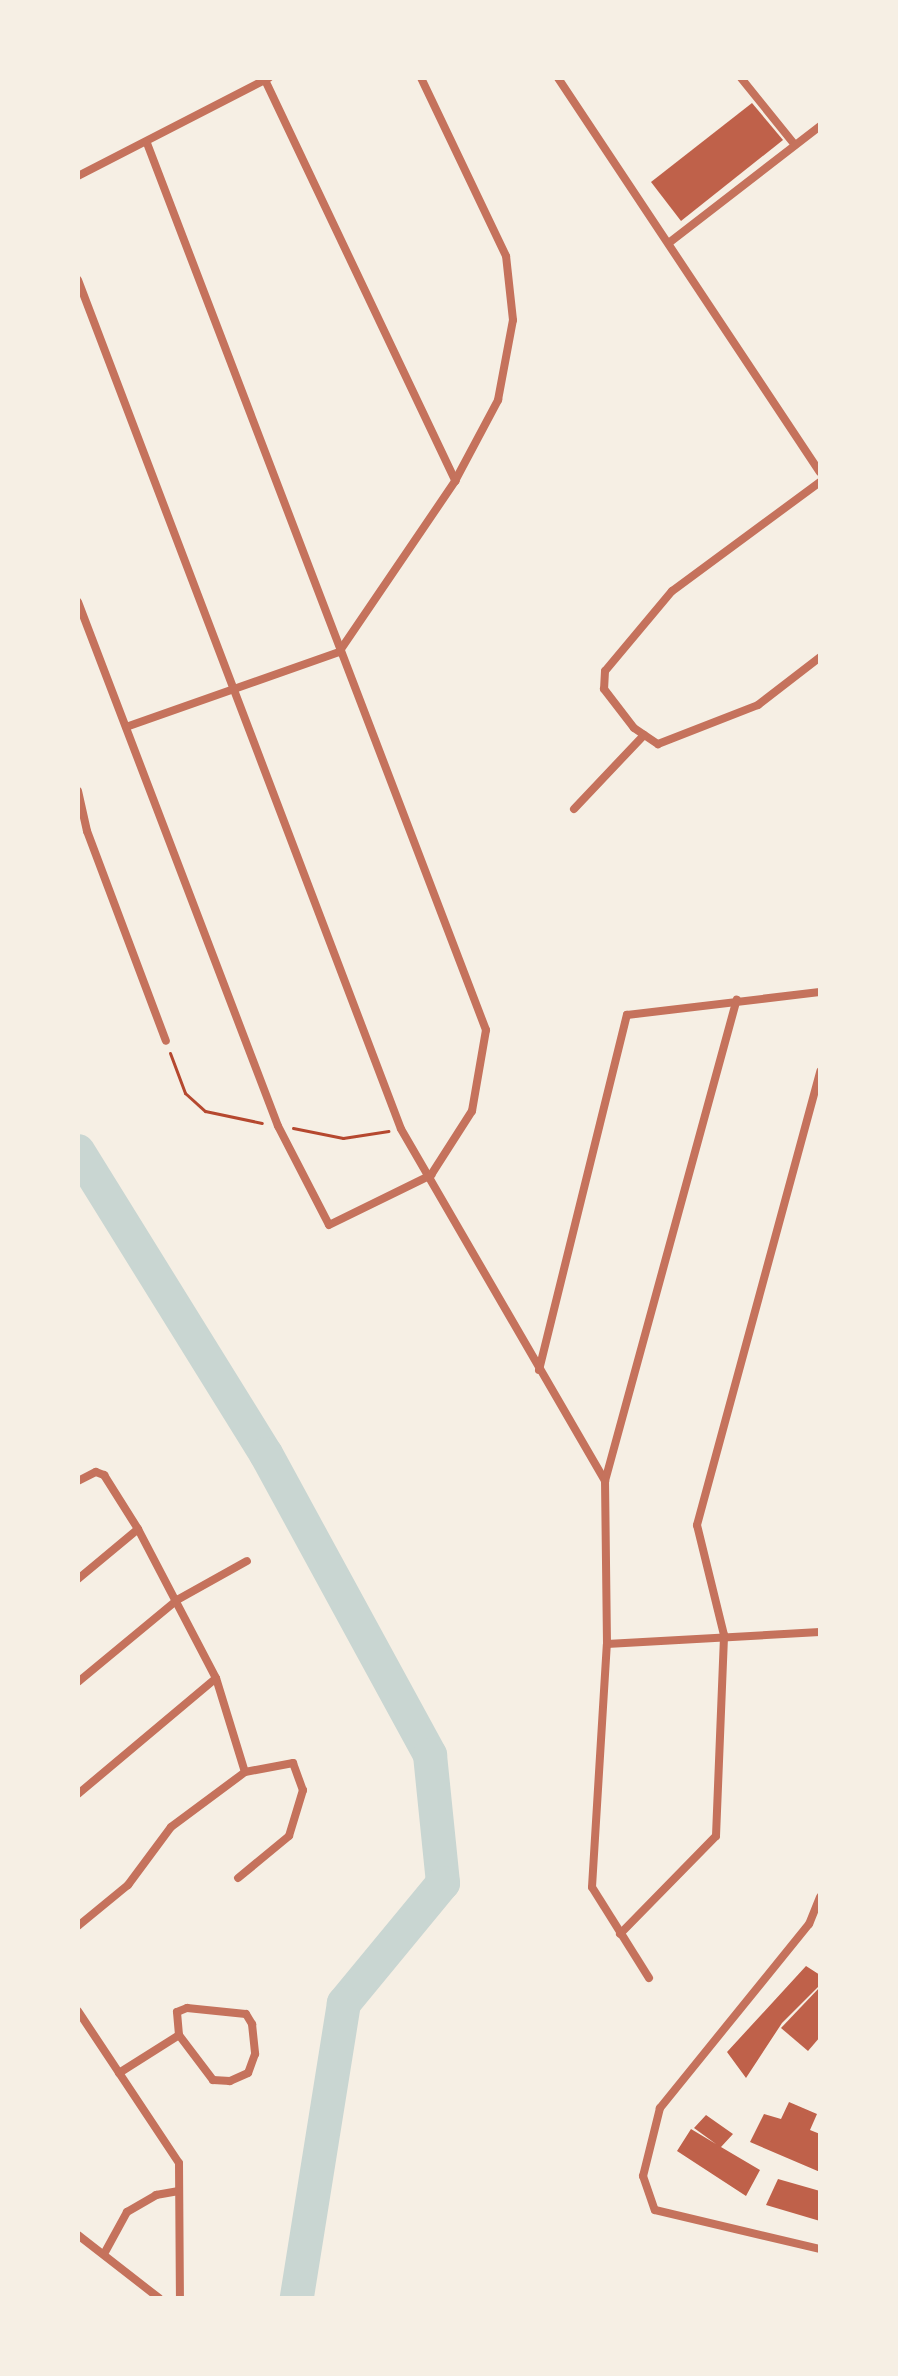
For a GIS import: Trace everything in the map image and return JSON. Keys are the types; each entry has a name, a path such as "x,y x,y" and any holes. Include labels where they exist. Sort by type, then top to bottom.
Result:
{"street":[{"path":"126,727 339,652 455,481 498,400 513,320 506,256 421,78"},
{"path":"558,78 670,242 820,472"},
{"path":"741,78 795,145"},
{"path":"78,176 267,79 455,481"},
{"path":"670,242 820,126"},
{"path":"78,602 278,1126 329,1225 431,1175 472,1111 486,1030 147,143"},
{"path":"78,280 401,1129 431,1175 538,1371 605,1481"},
{"path":"820,482 672,591 605,671 604,689 644,735 658,744 758,705 820,657"},
{"path":"574,809 644,735"},
{"path":"78,791 87,831 166,1041"},
{"path":"538,1371 627,1015 820,992"},
{"path":"649,1978 592,1887 607,1644 605,1481 737,1000"},
{"path":"620,1934 716,1836 724,1635 697,1525 820,1071"},
{"path":"78,1481 96,1472 104,1475 138,1529 216,1678 245,1772"},
{"path":"78,1579 138,1529"},
{"path":"78,1682 177,1600 247,1561"},
{"path":"607,1644 724,1635 820,1632"},
{"path":"78,1794 216,1678"},
{"path":"78,1926 128,1885 171,1827 245,1772 269,1763 293,1763 303,1790 289,1836 238,1878"},
{"path":"820,1897 809,1924 660,2108 643,2176 655,2210 820,2249"},
{"path":"187,2008 246,2014 252,2024 255,2054 248,2073 230,2081 213,2080 179,2035 177,2012 187,2008"},
{"path":"78,2011 179,2163 180,2298"},
{"path":"119,2073 179,2035"},
{"path":"104,2254 112,2232 135,2205 179,2191"},
{"path":"78,2235 159,2298"}],"path":[{"path":"166,1041 185,1093 205,1111 343,1138 401,1129"}],"building":[{"path":"752,103 783,140 681,221 651,182"},
{"path":"806,1966 820,1975 819,1986 782,2023 746,2078 727,2052"},
{"path":"820,1987 820,2037 808,2051 781,2028"},
{"path":"789,2102 817,2114 810,2130 820,2134 820,2172 750,2142 764,2114 781,2119"},
{"path":"706,2115 733,2134 721,2147 760,2170 746,2196 677,2151 691,2129 716,2144 694,2128"},
{"path":"778,2179 820,2191 820,2221 766,2205"}],"waterway":[{"path":"78,1151 266,1454 430,1755 443,1883 344,2003 297,2298"}]}
